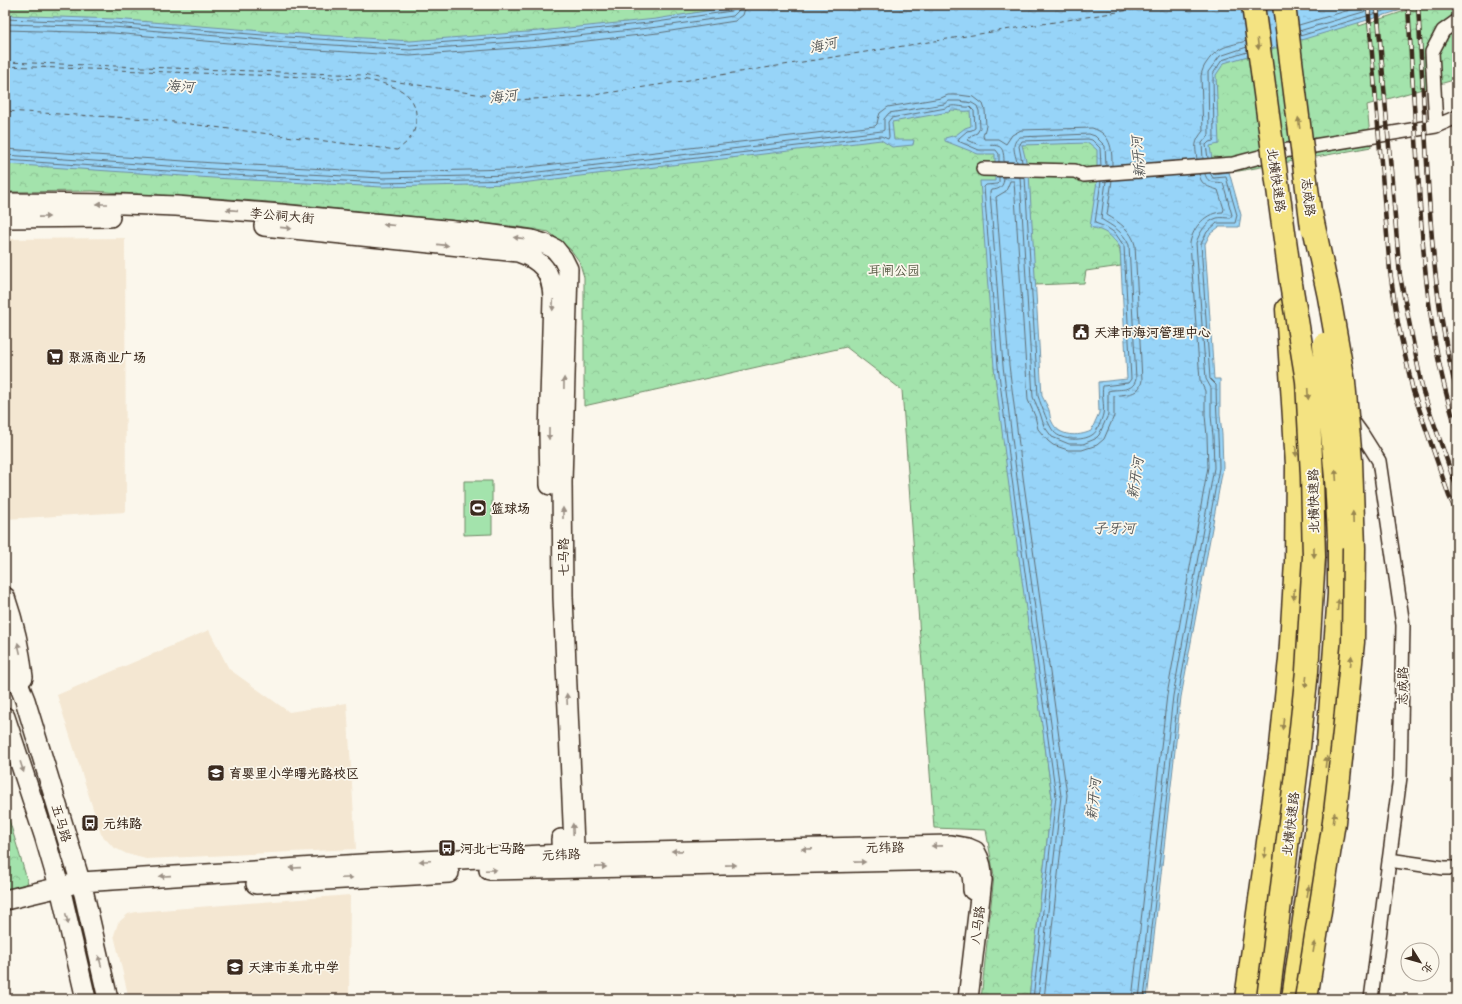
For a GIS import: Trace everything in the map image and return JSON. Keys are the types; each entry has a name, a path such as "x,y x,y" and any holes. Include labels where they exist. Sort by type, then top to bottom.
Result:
{"highway":[{"name":"北横快速路","path":"1253,5 1291,284 1307,381 1312,476 1314,557 1307,671 1297,766 1268,999"},
{"name":"志成路","path":"1284,5 1311,213 1316,277 1331,412 1339,542"},
{"path":"1246,999 1280,756 1290,659 1296,562 1297,465 1278,188"},
{"path":"1306,999 1334,822 1342,754 1353,642 1354,548 1351,461 1344,382 1329,297 1311,213"},
{"name":"北横快速路","path":"1293,999 1327,754 1339,594 1339,542"}],"street":[{"path":"1436,126 1432,52 1444,31 1457,21"},
{"path":"987,169 1075,171 1084,175 1234,164 1283,151 1436,126 1457,117"},
{"name":"志成路","path":"1283,151 1314,372 1362,434 1379,461 1403,625 1400,777 1371,999"},
{"name":"李公祠大街","path":"5,203 123,204 222,209 486,234 532,240 556,249"},
{"name":"李公祠大街","path":"5,218 123,217 250,225 518,252 535,260 544,268"},
{"name":"七马路","path":"556,249 564,259 568,269 562,482 568,861"},
{"name":"七马路","path":"544,268 552,283 554,297 549,433 550,576 555,714 568,861"},
{"path":"5,597 21,655 25,700"},
{"name":"五马路","path":"5,650 25,700 82,888 108,999"},
{"name":"五马路","path":"5,717 61,891 86,999"},
{"name":"元纬路","path":"5,900 82,888 362,864 568,861 954,860 962,862 972,859"},
{"name":"八马路","path":"959,999 973,890 971,872 972,859 980,861 982,880 968,999"},
{"path":"1389,860 1444,868 1457,868"},
{"name":"元纬路","path":"5,910 61,891"}],"shaded area":[{"name":"聚源商业广场","path":"125,238 126,512 5,519 5,239"},
{"name":"育婴里小学曙光路校区","path":"209,630 229,669 289,712 347,703 356,849 146,859 127,854 113,847 101,834 57,695"},
{"name":"天津市美术中学","path":"350,895 349,999 129,999 114,935 118,923 128,914 136,912"}],"green space":[{"name":"耳闸公园","path":"5,5 1357,5 1359,26 1423,5 1457,5 1457,79 1367,105 1371,147 1239,171 1097,181 1104,230 1117,242 1120,249 1121,266 1086,271 1084,283 1035,285 1029,181 994,367 1052,797 1029,999 981,999 994,876 986,830 934,828 902,390 846,347 584,406 584,277 579,261 571,250 549,232 520,227 269,202 201,197 93,191 5,192"},
{"name":"篮球场","path":"464,481 492,481 492,534 464,535"},
{"path":"5,806 28,883 5,890"}],"water":[{"name":"子牙河","path":"743,5 1418,5 1224,63 1216,75 1219,144 1210,146 1214,174 1229,172 1241,215 1239,227 1219,227 1210,234 1205,244 1214,379 1220,379 1223,468 1181,697 1147,999 1029,999 1052,797 994,367 980,181 995,181 995,154 978,154 945,141 945,138 956,135 965,128 971,126 970,111 951,110 949,112 892,122 894,140 914,140 913,145 892,147 881,140 513,184 382,187 213,178 5,164 5,15 114,19 410,41 540,31 656,19","holes":["1089,143 1097,150 1097,181 1090,227 1107,234 1120,247 1127,379 1098,382 1099,413 1091,431 1075,435 1064,433 1055,427 1051,421 1049,410 1042,396 1029,173 1022,145"]}],"ferry route":[{"path":"5,62 363,75 392,81 515,100 588,96 1162,5"},
{"path":"5,66 362,79 391,86 407,95 412,101 416,110 416,121 412,135 397,150 150,119 5,111"}],"railway":[{"path":"1368,5 1390,271 1398,324 1413,391 1449,496 1457,513"},
{"path":"1377,5 1400,276 1423,392 1457,489"},
{"path":"1408,5 1425,270 1440,366 1447,398 1457,430"},
{"path":"1418,5 1433,250 1444,336 1457,392"}],"place":[{"name":"天津市海河管理中心","path":"1081,332"},
{"name":"聚源商业广场","path":"55,357"},
{"name":"篮球场","path":"478,508"},
{"name":"育婴里小学曙光路校区","path":"216,773"},
{"name":"元纬路","path":"90,823"},
{"name":"河北七马路","path":"447,848"},
{"name":"天津市美术中学","path":"235,967"}],"water label":[{"name":"海河","path":"823,45"},
{"name":"海河","path":"180,86"},
{"name":"海河","path":"503,96"},
{"name":"新开河","path":"1138,157"},
{"name":"新开河","path":"1135,478"},
{"name":"新开河","path":"1093,799"}]}
